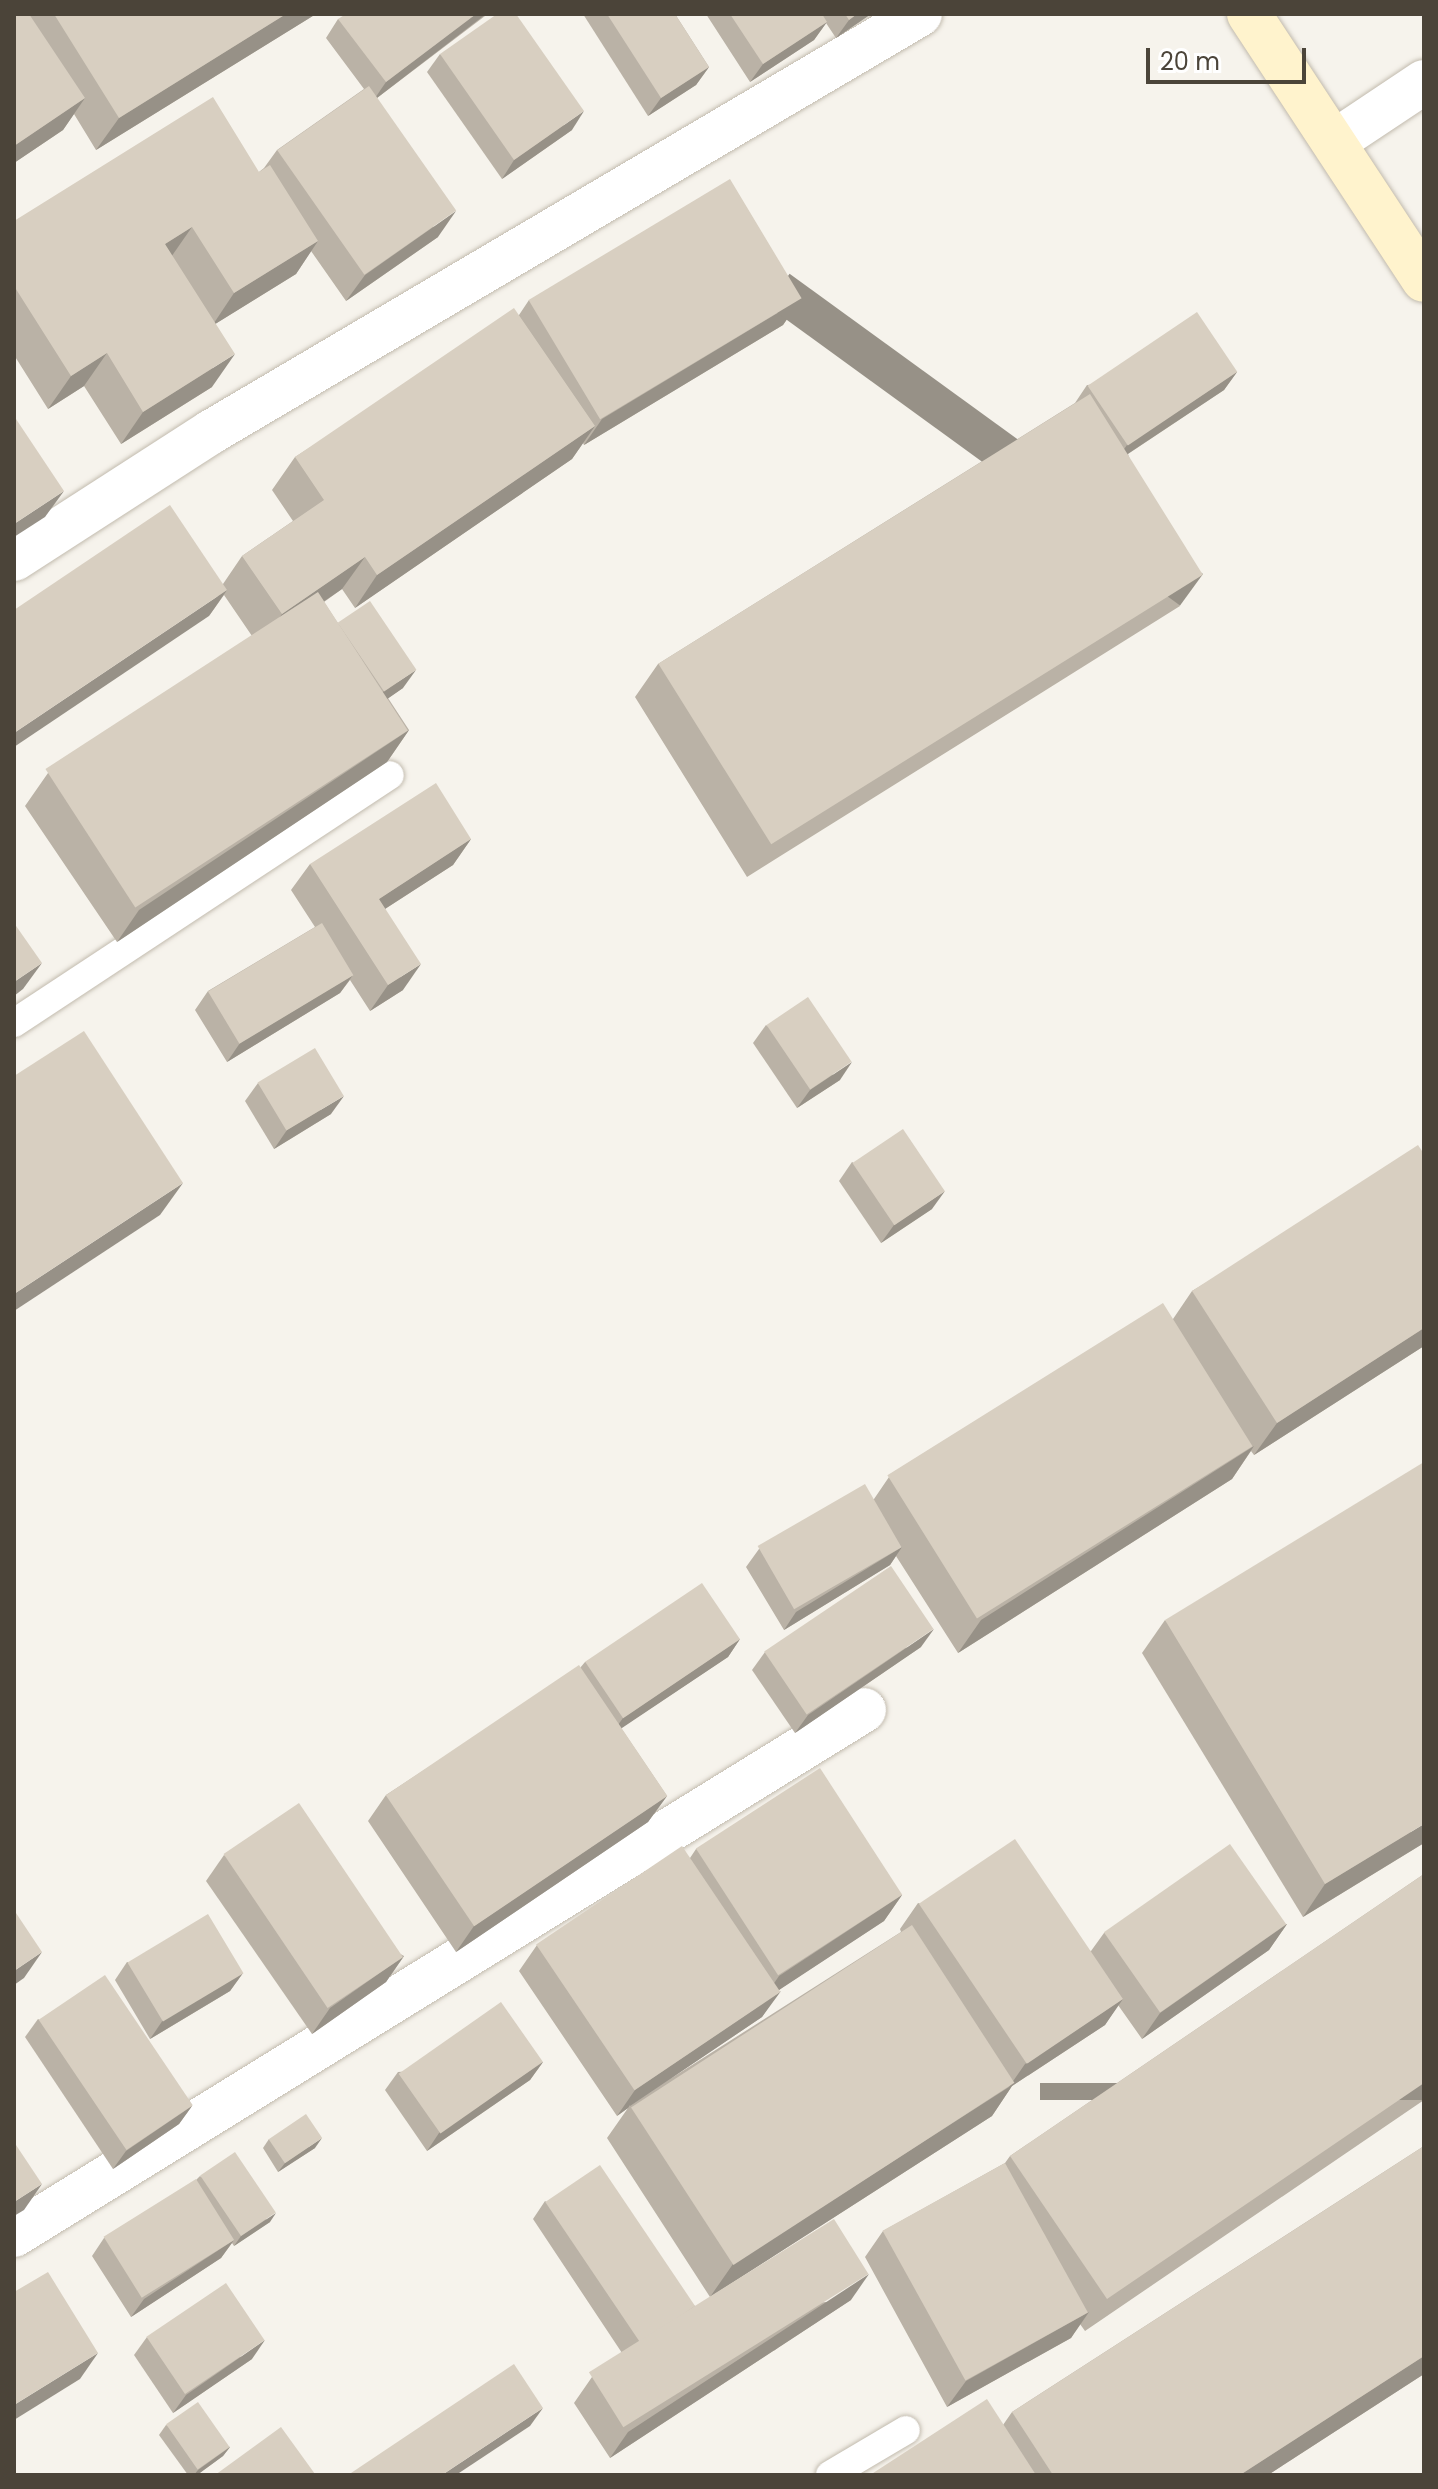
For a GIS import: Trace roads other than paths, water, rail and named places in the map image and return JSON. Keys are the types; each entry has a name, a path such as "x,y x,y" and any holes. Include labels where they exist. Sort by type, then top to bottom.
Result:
{"street":[{"path":"14,559 211,432 920,14"},
{"path":"1249,14 1424,280"},
{"path":"1334,142 1424,82"},
{"path":"14,2235 864,1710"}],"lane":[{"path":"14,1023 390,775"},
{"path":"830,2475 906,2430"}]}
